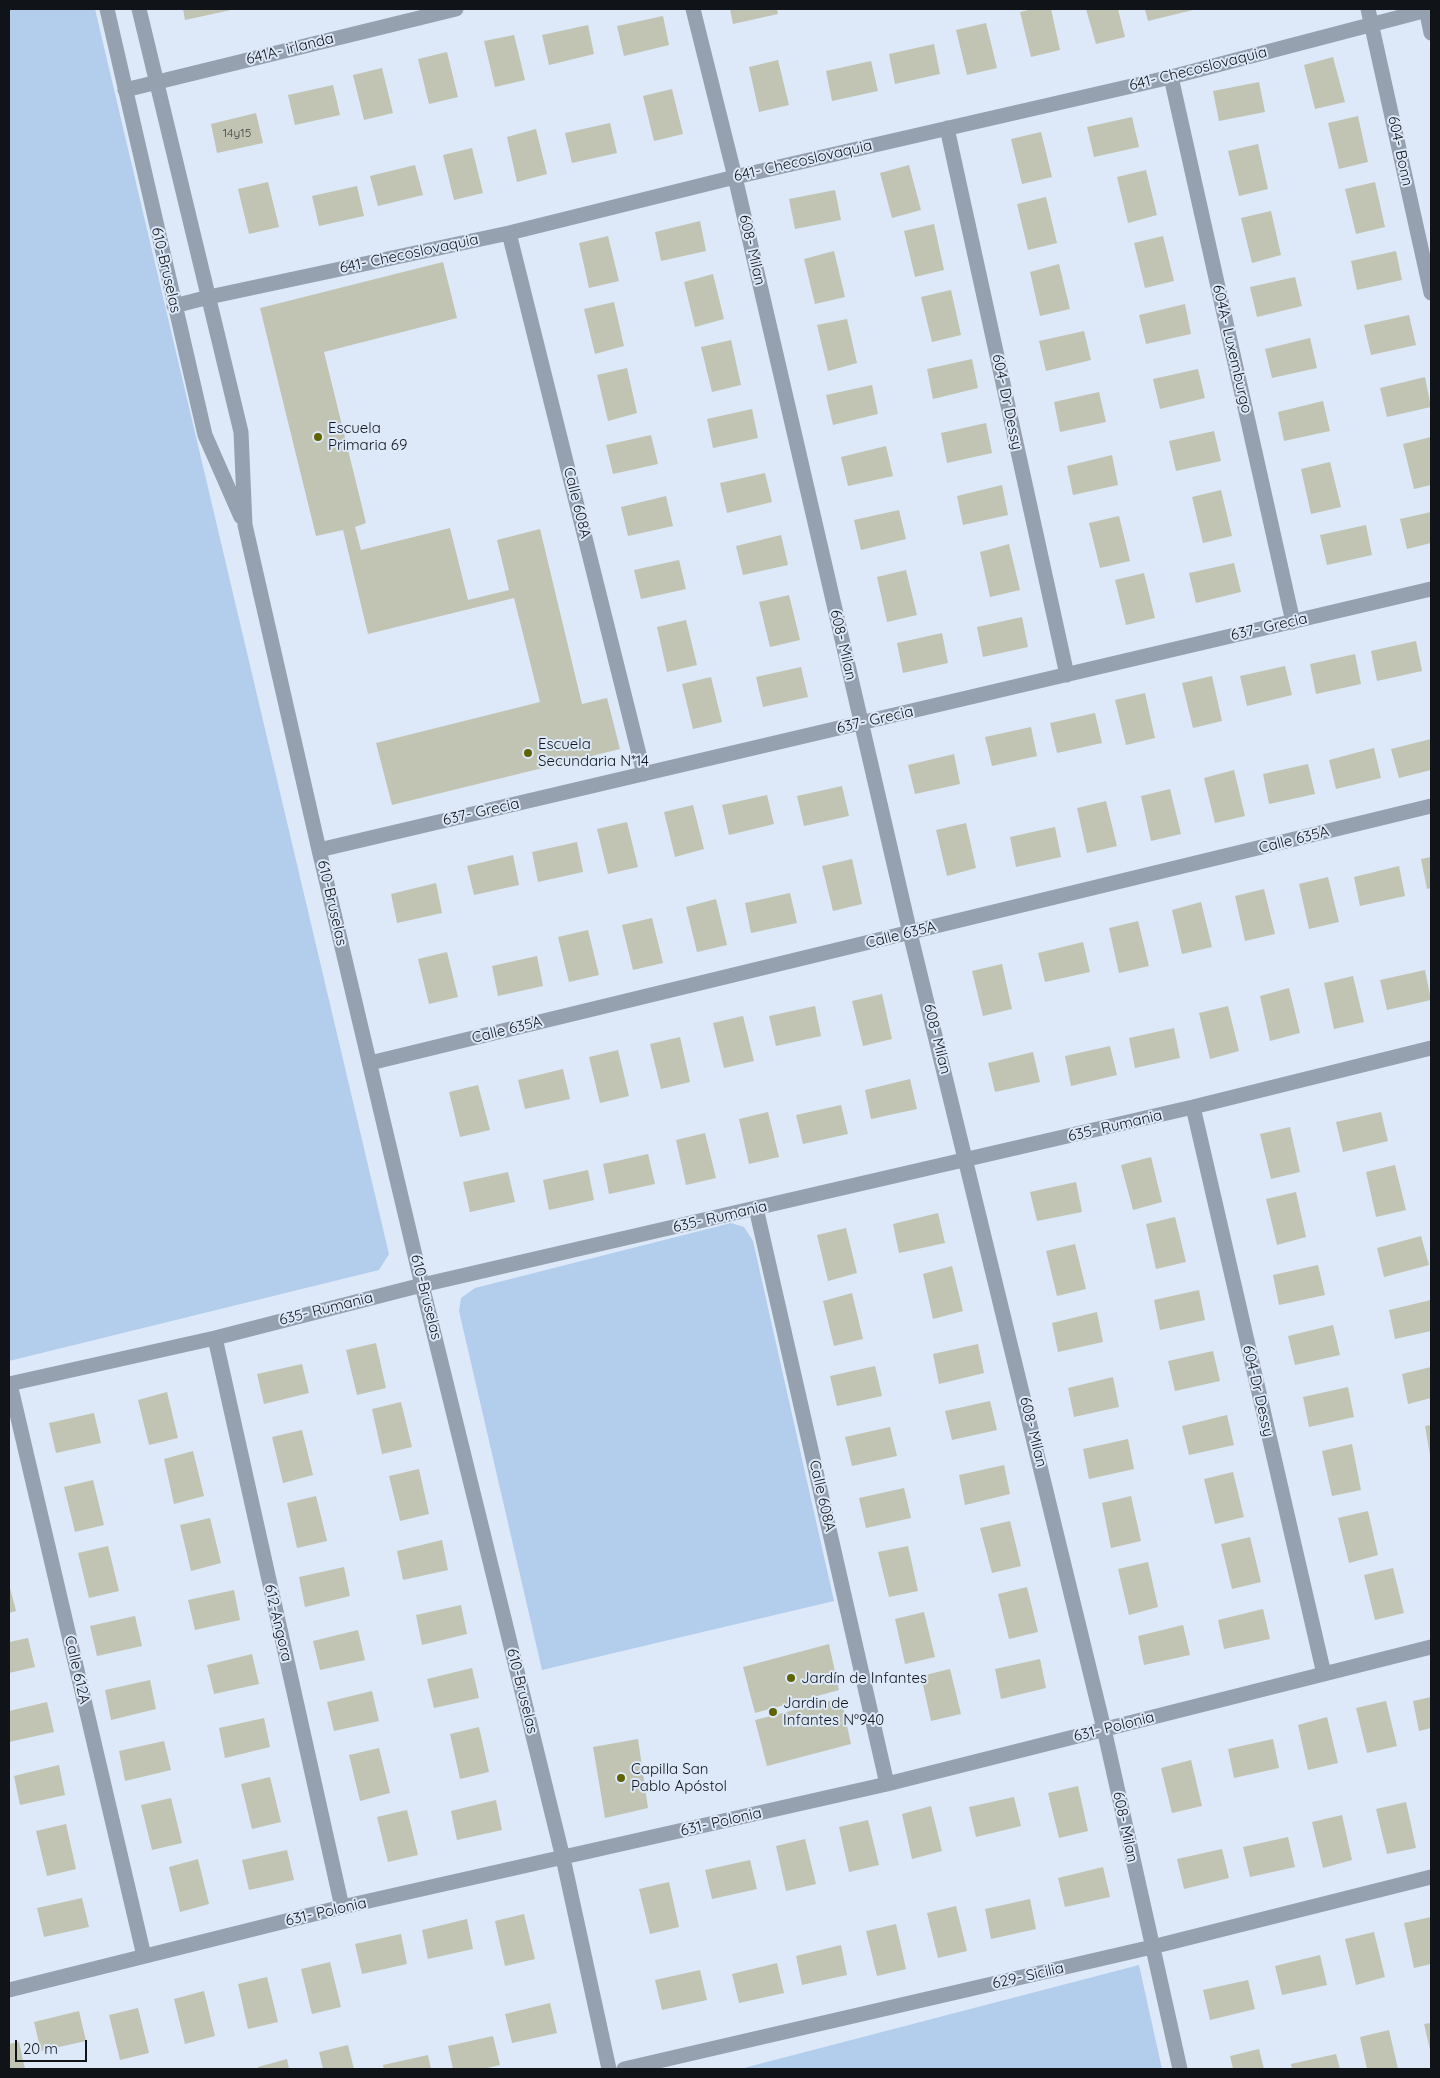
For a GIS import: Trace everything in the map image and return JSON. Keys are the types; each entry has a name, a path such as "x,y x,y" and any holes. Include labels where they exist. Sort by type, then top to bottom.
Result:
{"street":[{"name":"610-Bruselas","path":"107,9 205,435 245,525"},
{"name":"610-Bruselas","path":"140,9 241,432 245,525 319,850 422,1285 563,1858 609,2069"},
{"name":"641A- irlanda","path":"125,90 456,9"},
{"name":"608- Milan","path":"693,9 735,177 910,932 1104,1729 1180,2069"},
{"name":"604- Bonn","path":"1368,9 1431,293"},
{"name":"641- Checoslovaquia","path":"174,306 208,297 509,233 735,177 1171,77 1428,9"},
{"path":"1428,9 1431,33"},
{"name":"604A- Luxemburgo","path":"1171,77 1293,622"},
{"name":"604- Dr Dessy","path":"947,128 1067,675"},
{"name":"Calle 608A","path":"509,233 644,774"},
{"name":"637- Grecia","path":"319,850 1431,589"},
{"name":"Calle 635A","path":"370,1063 1431,806"},
{"name":"635- Rumania","path":"9,1384 215,1338 422,1285 1193,1107 1431,1048"},
{"name":"604-Dr Dessy","path":"1193,1107 1324,1674"},
{"name":"Calle 608A","path":"756,1208 887,1784"},
{"name":"612-Angora","path":"215,1338 342,1907"},
{"name":"Calle 612A","path":"9,1384 144,1956"},
{"name":"631- Polonia","path":"9,1990 342,1907 887,1784 1431,1647"},
{"name":"629- Sicilia","path":"624,2069 1152,1947 1431,1877"}],"shaded area":[{"path":"9,9 95,9 389,1254 379,1270 9,1361"},
{"path":"731,1223 744,1227 753,1241 834,1601 542,1670 459,1311 461,1298 475,1288"},
{"path":"1139,1965 1162,2069 740,2069"}],"building":[{"path":"183,9 230,9 231,10 185,20"},
{"path":"730,9 777,9 778,14 733,24"},
{"path":"1033,9 1051,9 1060,50 1031,57 1020,12"},
{"path":"1086,9 1118,9 1125,37 1096,44"},
{"path":"1145,9 1192,9 1193,10 1148,21"},
{"path":"663,16 669,45 624,56 617,26"},
{"path":"986,23 997,68 967,75 956,30"},
{"path":"588,25 594,54 549,65 542,35"},
{"path":"514,35 525,80 495,87 484,41"},
{"path":"934,44 940,74 895,84 889,54"},
{"path":"447,52 458,97 429,104 418,59"},
{"path":"1333,57 1345,102 1315,109 1304,65"},
{"path":"778,60 789,105 759,112 749,67"},
{"path":"871,61 878,91 832,101 826,71"},
{"path":"382,68 393,113 364,120 353,75"},
{"path":"1259,82 1265,112 1219,121 1213,91"},
{"path":"333,85 340,115 295,125 288,95"},
{"path":"672,89 683,134 654,141 643,96"},
{"path":"256,113 263,143 217,153 211,124"},
{"path":"1358,116 1368,162 1339,169 1328,123"},
{"path":"1132,117 1139,147 1094,157 1087,127"},
{"path":"610,123 617,153 572,163 565,133"},
{"path":"536,129 547,174 517,182 507,137"},
{"path":"1041,132 1052,177 1022,184 1011,139"},
{"path":"1258,144 1268,189 1239,196 1228,151"},
{"path":"472,148 483,193 454,200 443,155"},
{"path":"415,165 423,195 378,206 370,176"},
{"path":"909,165 921,210 892,218 880,173"},
{"path":"1146,170 1157,215 1128,223 1117,177"},
{"path":"268,182 279,227 249,234 238,189"},
{"path":"1375,182 1385,227 1356,234 1345,189"},
{"path":"357,186 364,216 319,226 312,196"},
{"path":"835,190 841,220 795,229 789,199"},
{"path":"1046,197 1057,243 1028,250 1017,204"},
{"path":"1271,211 1281,255 1252,263 1241,218"},
{"path":"700,221 706,251 661,261 655,232"},
{"path":"934,224 944,270 915,277 904,231"},
{"path":"608,236 619,281 589,288 579,243"},
{"path":"1163,236 1174,281 1145,288 1134,243"},
{"path":"834,251 845,297 815,304 804,259"},
{"path":"1396,251 1402,280 1357,290 1351,261"},
{"path":"443,262 457,318 324,352 366,523 355,527 361,550 450,528 468,600 509,590 497,540 540,529 582,704 607,698 620,749 392,805 376,743 540,702 514,598 368,634 343,530 316,536 260,308"},
{"path":"1059,264 1070,309 1040,316 1030,272"},
{"path":"713,274 724,319 695,327 684,282"},
{"path":"1295,277 1302,306 1257,317 1250,287"},
{"path":"951,290 961,335 932,342 921,297"},
{"path":"614,302 624,346 595,354 584,309"},
{"path":"1185,304 1191,334 1146,344 1139,315"},
{"path":"1409,315 1416,345 1371,355 1364,325"},
{"path":"847,319 857,363 828,371 817,325"},
{"path":"1084,331 1091,360 1046,371 1039,341"},
{"path":"1310,338 1317,368 1272,378 1265,349"},
{"path":"731,340 741,385 712,392 701,347"},
{"path":"972,359 978,388 933,399 927,369"},
{"path":"627,368 637,413 608,421 597,375"},
{"path":"1198,369 1205,398 1160,409 1153,379"},
{"path":"1425,377 1431,407 1387,417 1380,388"},
{"path":"872,385 878,414 833,425 826,395"},
{"path":"1099,392 1106,422 1060,432 1054,402"},
{"path":"1323,401 1330,431 1284,441 1278,412"},
{"path":"752,409 758,438 713,448 707,419"},
{"path":"986,423 992,453 947,463 941,433"},
{"path":"1214,431 1221,461 1176,471 1169,441"},
{"path":"651,435 658,464 613,474 606,445"},
{"path":"1431,437 1431,485 1414,489 1403,444"},
{"path":"886,446 893,476 848,486 841,457"},
{"path":"1112,455 1118,485 1073,495 1067,466"},
{"path":"1330,462 1341,507 1311,514 1301,469"},
{"path":"765,473 772,502 727,513 720,483"},
{"path":"1002,485 1008,515 963,525 957,496"},
{"path":"1221,490 1232,536 1203,543 1192,497"},
{"path":"666,496 673,526 628,536 621,507"},
{"path":"899,510 906,539 861,550 854,520"},
{"path":"1431,512 1431,543 1407,549 1400,519"},
{"path":"1119,516 1130,561 1100,568 1089,523"},
{"path":"1366,525 1372,555 1327,565 1320,535"},
{"path":"781,535 788,565 743,575 736,546"},
{"path":"1009,544 1020,590 990,597 980,552"},
{"path":"679,560 686,589 641,599 634,570"},
{"path":"1234,563 1241,592 1196,603 1189,573"},
{"path":"906,570 917,615 887,622 877,577"},
{"path":"1144,573 1155,618 1126,625 1115,580"},
{"path":"789,595 800,640 770,647 759,602"},
{"path":"1022,617 1028,647 983,657 977,627"},
{"path":"686,620 697,665 667,672 657,627"},
{"path":"942,633 948,663 903,673 897,643"},
{"path":"1416,641 1422,671 1377,681 1371,651"},
{"path":"1355,654 1361,684 1316,694 1310,664"},
{"path":"1285,666 1292,695 1247,706 1240,676"},
{"path":"801,667 808,697 763,707 756,677"},
{"path":"1212,676 1222,721 1193,728 1182,683"},
{"path":"711,677 722,722 693,729 682,684"},
{"path":"1145,693 1155,738 1126,745 1115,700"},
{"path":"1095,713 1102,743 1057,753 1050,723"},
{"path":"1031,727 1037,756 992,766 985,737"},
{"path":"1431,739 1431,770 1399,778 1391,749"},
{"path":"1374,748 1381,778 1336,789 1329,760"},
{"path":"954,754 960,784 915,794 908,765"},
{"path":"1308,764 1315,794 1269,804 1263,774"},
{"path":"1234,770 1245,816 1215,823 1204,778"},
{"path":"842,786 849,816 804,826 797,796"},
{"path":"1170,789 1181,834 1151,841 1141,796"},
{"path":"767,795 774,824 729,835 722,805"},
{"path":"1106,801 1117,846 1087,853 1077,808"},
{"path":"693,805 704,849 675,857 664,812"},
{"path":"627,822 638,867 608,874 597,829"},
{"path":"966,823 976,868 947,876 936,830"},
{"path":"1055,827 1061,857 1016,867 1010,837"},
{"path":"577,842 583,872 538,882 532,852"},
{"path":"513,855 519,885 474,895 467,866"},
{"path":"1431,857 1431,888 1427,889 1421,859"},
{"path":"852,859 862,904 833,911 822,866"},
{"path":"1399,866 1405,896 1360,906 1354,877"},
{"path":"1328,877 1339,922 1309,929 1299,884"},
{"path":"436,883 442,913 397,923 391,894"},
{"path":"1264,889 1275,934 1245,941 1235,896"},
{"path":"790,893 797,923 751,933 745,903"},
{"path":"716,899 727,945 697,952 686,907"},
{"path":"1201,902 1212,947 1182,954 1172,910"},
{"path":"652,918 663,963 633,970 622,925"},
{"path":"1138,921 1149,966 1119,973 1109,928"},
{"path":"588,930 599,975 569,982 558,937"},
{"path":"1083,942 1090,972 1045,982 1038,953"},
{"path":"447,952 458,997 429,1004 418,959"},
{"path":"537,956 543,986 498,996 492,966"},
{"path":"1002,964 1012,1009 983,1016 972,971"},
{"path":"1425,970 1431,1000 1387,1010 1380,980"},
{"path":"1353,976 1364,1022 1334,1029 1324,983"},
{"path":"1289,988 1300,1033 1270,1041 1260,996"},
{"path":"882,994 892,1039 863,1046 852,1001"},
{"path":"815,1006 821,1036 776,1046 769,1016"},
{"path":"1228,1006 1239,1051 1210,1059 1199,1013"},
{"path":"743,1016 754,1061 724,1068 713,1023"},
{"path":"1174,1028 1180,1058 1135,1068 1129,1038"},
{"path":"680,1037 690,1082 661,1089 650,1044"},
{"path":"1110,1046 1117,1075 1071,1086 1065,1056"},
{"path":"618,1050 629,1096 600,1103 589,1057"},
{"path":"1033,1052 1040,1082 995,1092 988,1063"},
{"path":"563,1069 570,1099 525,1109 518,1080"},
{"path":"910,1079 917,1109 871,1119 865,1090"},
{"path":"478,1085 490,1130 460,1137 449,1092"},
{"path":"841,1105 848,1134 803,1144 796,1115"},
{"path":"768,1112 779,1157 749,1164 739,1119"},
{"path":"1381,1112 1388,1141 1343,1152 1336,1122"},
{"path":"1290,1127 1300,1172 1271,1179 1260,1134"},
{"path":"705,1133 716,1178 686,1185 676,1140"},
{"path":"648,1154 655,1184 609,1194 603,1164"},
{"path":"1151,1157 1162,1202 1133,1210 1121,1165"},
{"path":"1395,1165 1406,1210 1376,1217 1366,1172"},
{"path":"588,1170 594,1200 549,1210 543,1180"},
{"path":"508,1172 515,1202 470,1212 463,1182"},
{"path":"1076,1182 1082,1212 1037,1221 1030,1192"},
{"path":"1296,1192 1306,1237 1277,1245 1266,1199"},
{"path":"938,1213 945,1243 899,1253 893,1224"},
{"path":"1175,1217 1186,1262 1156,1269 1146,1224"},
{"path":"846,1228 857,1273 828,1281 817,1235"},
{"path":"1421,1236 1429,1265 1384,1277 1377,1248"},
{"path":"1075,1244 1086,1289 1057,1296 1046,1251"},
{"path":"1318,1265 1325,1295 1279,1305 1273,1275"},
{"path":"952,1266 963,1311 933,1319 923,1274"},
{"path":"1199,1290 1205,1320 1160,1330 1154,1300"},
{"path":"852,1293 863,1339 834,1346 823,1301"},
{"path":"1431,1300 1431,1331 1395,1339 1389,1310"},
{"path":"1097,1312 1103,1342 1058,1352 1052,1323"},
{"path":"1333,1325 1340,1355 1295,1365 1288,1336"},
{"path":"376,1343 386,1388 357,1395 346,1350"},
{"path":"978,1344 984,1373 939,1384 933,1354"},
{"path":"1213,1351 1220,1381 1175,1391 1168,1361"},
{"path":"302,1364 309,1393 264,1404 257,1374"},
{"path":"875,1366 882,1396 837,1406 830,1376"},
{"path":"1431,1367 1431,1398 1408,1404 1402,1374"},
{"path":"1113,1377 1119,1407 1074,1417 1068,1388"},
{"path":"1348,1387 1354,1417 1309,1427 1303,1397"},
{"path":"167,1392 178,1438 149,1445 138,1400"},
{"path":"990,1401 997,1430 952,1440 945,1411"},
{"path":"401,1402 412,1447 382,1454 372,1409"},
{"path":"94,1413 101,1443 56,1453 49,1423"},
{"path":"1227,1415 1234,1445 1189,1455 1182,1426"},
{"path":"1431,1425 1431,1455 1430,1455 1425,1426"},
{"path":"890,1427 897,1456 852,1466 845,1437"},
{"path":"302,1430 313,1475 283,1483 272,1437"},
{"path":"1128,1439 1134,1469 1089,1479 1083,1449"},
{"path":"1352,1444 1361,1490 1332,1496 1322,1451"},
{"path":"193,1451 204,1496 174,1504 164,1459"},
{"path":"1004,1465 1010,1494 965,1505 959,1475"},
{"path":"419,1469 429,1514 400,1521 389,1476"},
{"path":"1233,1472 1244,1517 1215,1524 1204,1479"},
{"path":"93,1480 104,1525 75,1532 64,1487"},
{"path":"904,1488 911,1518 866,1528 859,1498"},
{"path":"316,1496 327,1541 297,1548 287,1503"},
{"path":"1131,1496 1141,1541 1111,1548 1102,1503"},
{"path":"1368,1511 1378,1555 1349,1563 1338,1518"},
{"path":"210,1518 221,1563 191,1571 180,1525"},
{"path":"1010,1521 1021,1566 992,1573 980,1528"},
{"path":"1250,1537 1261,1582 1232,1589 1221,1544"},
{"path":"442,1540 448,1570 403,1580 397,1551"},
{"path":"108,1546 119,1591 89,1598 78,1553"},
{"path":"908,1546 918,1591 889,1597 878,1552"},
{"path":"1148,1562 1158,1607 1129,1615 1118,1569"},
{"path":"344,1567 350,1596 305,1607 299,1577"},
{"path":"1393,1568 1404,1613 1375,1620 1364,1575"},
{"path":"9,1584 16,1611 9,1613"},
{"path":"1027,1587 1038,1632 1009,1639 998,1594"},
{"path":"234,1590 240,1620 195,1630 188,1600"},
{"path":"461,1605 467,1634 422,1645 416,1615"},
{"path":"1263,1609 1270,1639 1224,1649 1218,1620"},
{"path":"924,1612 935,1657 905,1664 895,1619"},
{"path":"135,1616 142,1646 97,1656 90,1626"},
{"path":"1183,1625 1190,1655 1144,1665 1138,1636"},
{"path":"358,1630 365,1660 320,1670 313,1641"},
{"path":"28,1638 35,1667 9,1673 9,1642"},
{"name":"Jardín de Infantes","path":"829,1644 839,1690 755,1713 743,1667"},
{"path":"252,1654 259,1684 214,1694 207,1665"},
{"path":"1040,1659 1046,1688 1001,1699 995,1669"},
{"path":"472,1668 479,1698 434,1708 427,1679"},
{"path":"950,1669 961,1714 931,1721 921,1676"},
{"path":"150,1680 156,1709 111,1720 105,1690"},
{"path":"372,1691 379,1721 334,1731 327,1702"},
{"path":"1431,1697 1431,1728 1419,1731 1413,1701"},
{"name":"Jardín de Infantes","path":"841,1698 851,1744 767,1766 755,1720"},
{"path":"1386,1701 1397,1746 1367,1753 1356,1708"},
{"path":"47,1702 54,1732 9,1742 9,1711"},
{"path":"1327,1717 1338,1763 1308,1770 1298,1725"},
{"path":"264,1718 270,1747 225,1758 219,1728"},
{"path":"479,1727 489,1772 460,1779 450,1734"},
{"name":"Capilla San Pablo Apóstol","path":"638,1739 648,1808 605,1818 593,1747"},
{"path":"1273,1739 1279,1768 1234,1778 1228,1749"},
{"path":"164,1741 171,1770 125,1781 119,1751"},
{"path":"379,1748 390,1793 360,1801 349,1755"},
{"path":"1191,1760 1202,1806 1172,1813 1161,1768"},
{"path":"59,1765 65,1795 20,1805 14,1776"},
{"path":"270,1777 281,1822 252,1829 241,1784"},
{"path":"1078,1786 1088,1831 1059,1838 1048,1793"},
{"path":"1014,1797 1021,1826 976,1837 969,1807"},
{"path":"171,1798 182,1843 152,1850 141,1805"},
{"path":"496,1800 502,1830 457,1840 451,1811"},
{"path":"1406,1802 1416,1848 1387,1854 1376,1809"},
{"path":"931,1806 942,1851 912,1859 902,1814"},
{"path":"407,1810 418,1855 388,1862 377,1817"},
{"path":"1342,1815 1352,1860 1323,1868 1312,1822"},
{"path":"868,1820 879,1865 849,1872 839,1827"},
{"path":"66,1824 76,1869 47,1876 36,1831"},
{"path":"1288,1837 1295,1867 1250,1877 1243,1847"},
{"path":"805,1839 816,1884 786,1891 776,1846"},
{"path":"1222,1849 1229,1878 1184,1889 1177,1859"},
{"path":"287,1850 294,1880 249,1890 242,1860"},
{"path":"198,1859 209,1904 180,1912 169,1867"},
{"path":"750,1860 757,1889 712,1899 705,1870"},
{"path":"1103,1867 1110,1897 1065,1907 1058,1878"},
{"path":"669,1882 679,1927 650,1934 639,1889"},
{"path":"82,1898 89,1927 44,1937 37,1908"},
{"path":"1030,1899 1036,1929 991,1939 985,1909"},
{"path":"956,1906 967,1951 938,1958 927,1913"},
{"path":"524,1914 535,1959 505,1966 495,1921"},
{"path":"1431,1917 1431,1964 1414,1968 1404,1923"},
{"path":"467,1919 473,1949 428,1959 422,1930"},
{"path":"896,1924 906,1969 877,1976 866,1931"},
{"path":"1374,1932 1385,1977 1356,1985 1345,1939"},
{"path":"401,1934 407,1964 362,1974 355,1944"},
{"path":"841,1945 847,1975 802,1985 796,1956"},
{"path":"1320,1955 1327,1985 1282,1995 1275,1966"},
{"path":"330,1962 341,2007 312,2014 301,1969"},
{"path":"777,1963 784,1993 739,2003 732,1974"},
{"path":"700,1970 707,2000 662,2010 655,1980"},
{"path":"267,1977 278,2022 248,2029 238,1984"},
{"path":"1248,1980 1255,2009 1210,2020 1203,1990"},
{"path":"204,1991 215,2036 185,2044 174,1999"},
{"path":"550,2003 557,2033 512,2043 505,2014"},
{"path":"138,2008 149,2053 120,2060 109,2015"},
{"path":"79,2011 86,2041 41,2051 34,2022"},
{"path":"1431,2023 1431,2054 1424,2024"},
{"path":"1389,2030 1398,2069 1367,2069 1360,2037"},
{"path":"493,2036 500,2065 483,2069 453,2069 448,2046"},
{"path":"19,2042 25,2069 9,2069 9,2044"},
{"path":"348,2045 354,2069 323,2069 319,2052"},
{"path":"1259,2049 1264,2069 1233,2069 1230,2056"},
{"path":"1336,2054 1340,2069 1292,2069 1291,2064"},
{"path":"428,2055 431,2069 384,2069 383,2065"},
{"path":"287,2059 289,2069 258,2069 258,2067"}],"place":[{"name":"Escuela Primaria 69","path":"318,437"},
{"name":"Escuela Secundaria N*14","path":"528,753"},
{"name":"Jardín de Infantes","path":"791,1678"},
{"name":"Jardin de Infantes N°940","path":"773,1712"},
{"name":"Capilla San Pablo Apóstol","path":"621,1778"}]}
